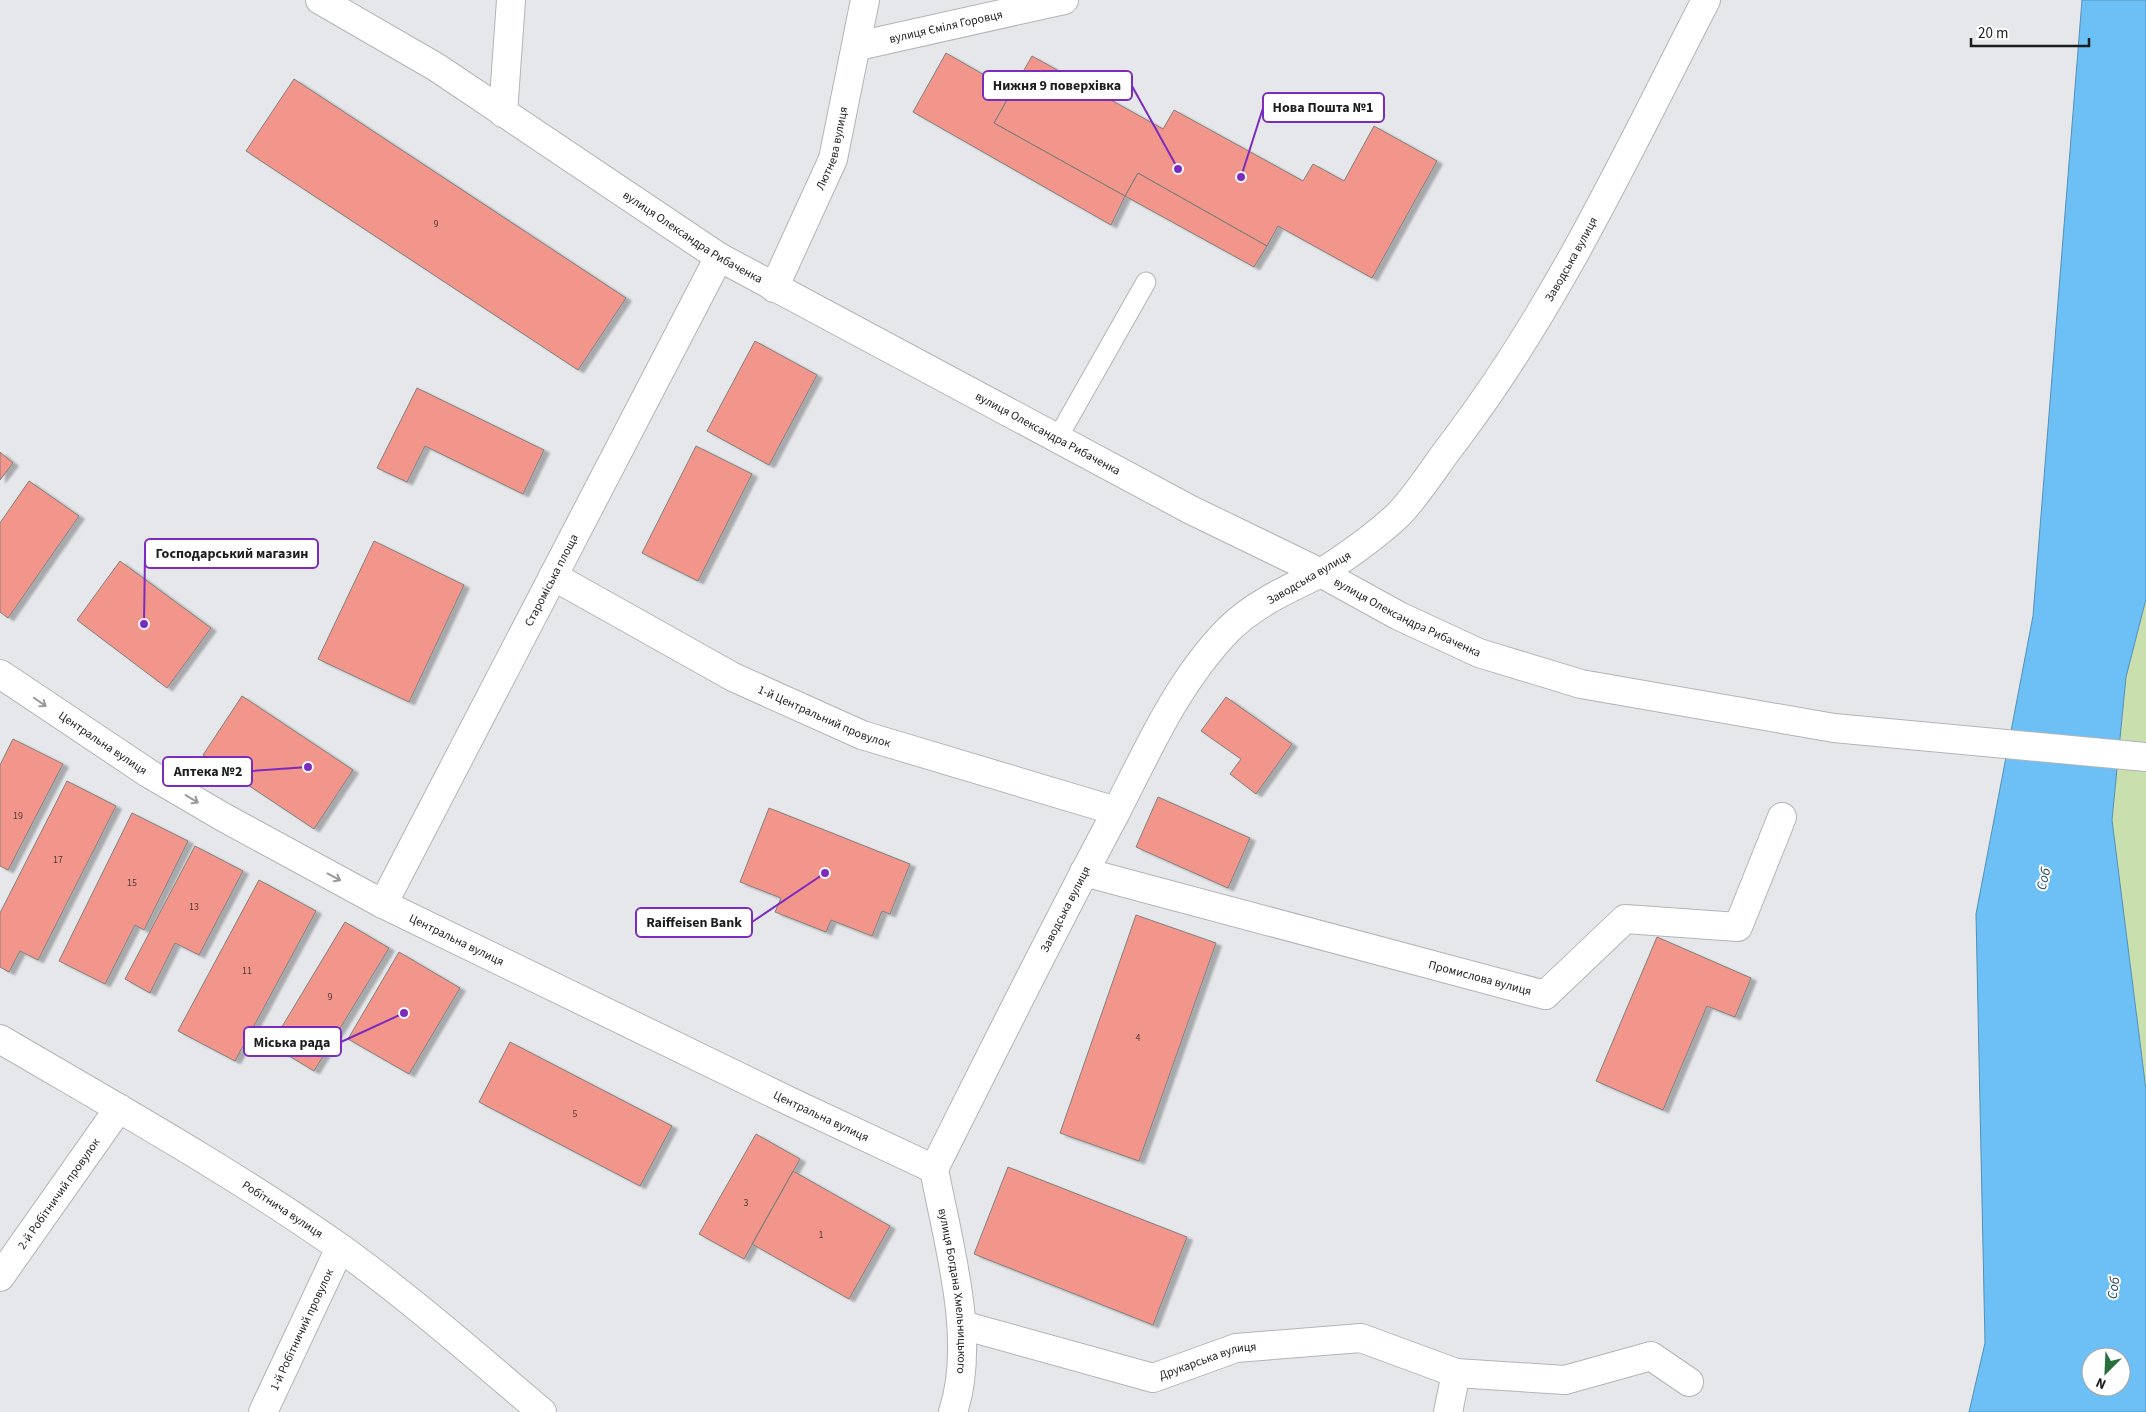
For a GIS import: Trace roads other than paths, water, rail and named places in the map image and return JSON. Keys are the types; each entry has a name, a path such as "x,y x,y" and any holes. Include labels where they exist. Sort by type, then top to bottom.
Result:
{"main road":[{"name":"вулиця Олександра Рибаченка","path":"320,0 404,47 719,257 1190,510 1321,573 1399,616 1479,654 1581,684 1834,728 2146,757"},
{"path":"503,114 511,0"},
{"name":"Лютнева вулиця","path":"774,288 833,159 858,46 865,0"},
{"name":"вулиця Єміля Горовця","path":"858,46 1064,0"},
{"name":"Заводська вулиця","path":"934,1169 1084,872 1174,703 1198,668 1229,630 1272,596 1321,573 1362,546 1400,512 1472,417 1521,345 1579,246 1706,0"},
{"name":"Староміська площа","path":"383,904 719,257"},
{"name":"1-й Центральний провулок","path":"553,576 733,677 862,735 1116,811"},
{"name":"Центральна вулиця","path":"0,674 156,778 223,817 383,904 789,1101 934,1169"},
{"name":"Промислова вулиця","path":"1084,872 1545,995 1625,918 1738,927 1782,817"},
{"name":"Робітнича вулиця","path":"0,1039 119,1108 286,1211 340,1248 468,1349 542,1412"},
{"name":"2-й Робітничий провулок","path":"0,1278 119,1108"},
{"name":"вулиця Богдана Хмельницького","path":"934,1169 962,1325 962,1369 959,1394 953,1412"},
{"name":"1-й Робітничий провулок","path":"263,1412 340,1248"},
{"name":"Друкарська вулиця","path":"962,1325 1153,1378 1236,1348 1361,1338 1456,1374 1564,1380 1651,1356 1689,1382"},
{"path":"1448,1412 1456,1374"}],"lane":[{"path":"1057,438 1146,282"}],"water":[{"name":"Соб","path":"2082,0 2146,0 2146,599 2126,677 2112,820 2146,1090 2146,1412 1969,1412 1985,1343 1976,914 2033,616"}],"place":[{"name":"Нижня 9 поверхівка","path":"1178,169"},
{"name":"Нова Пошта №1","path":"1241,177"},
{"name":"Господарський магазин","path":"144,624"},
{"name":"Аптека №2","path":"308,767"},
{"name":"Raiffeisen Bank","path":"825,873"},
{"name":"Міська рада","path":"404,1013"}]}
